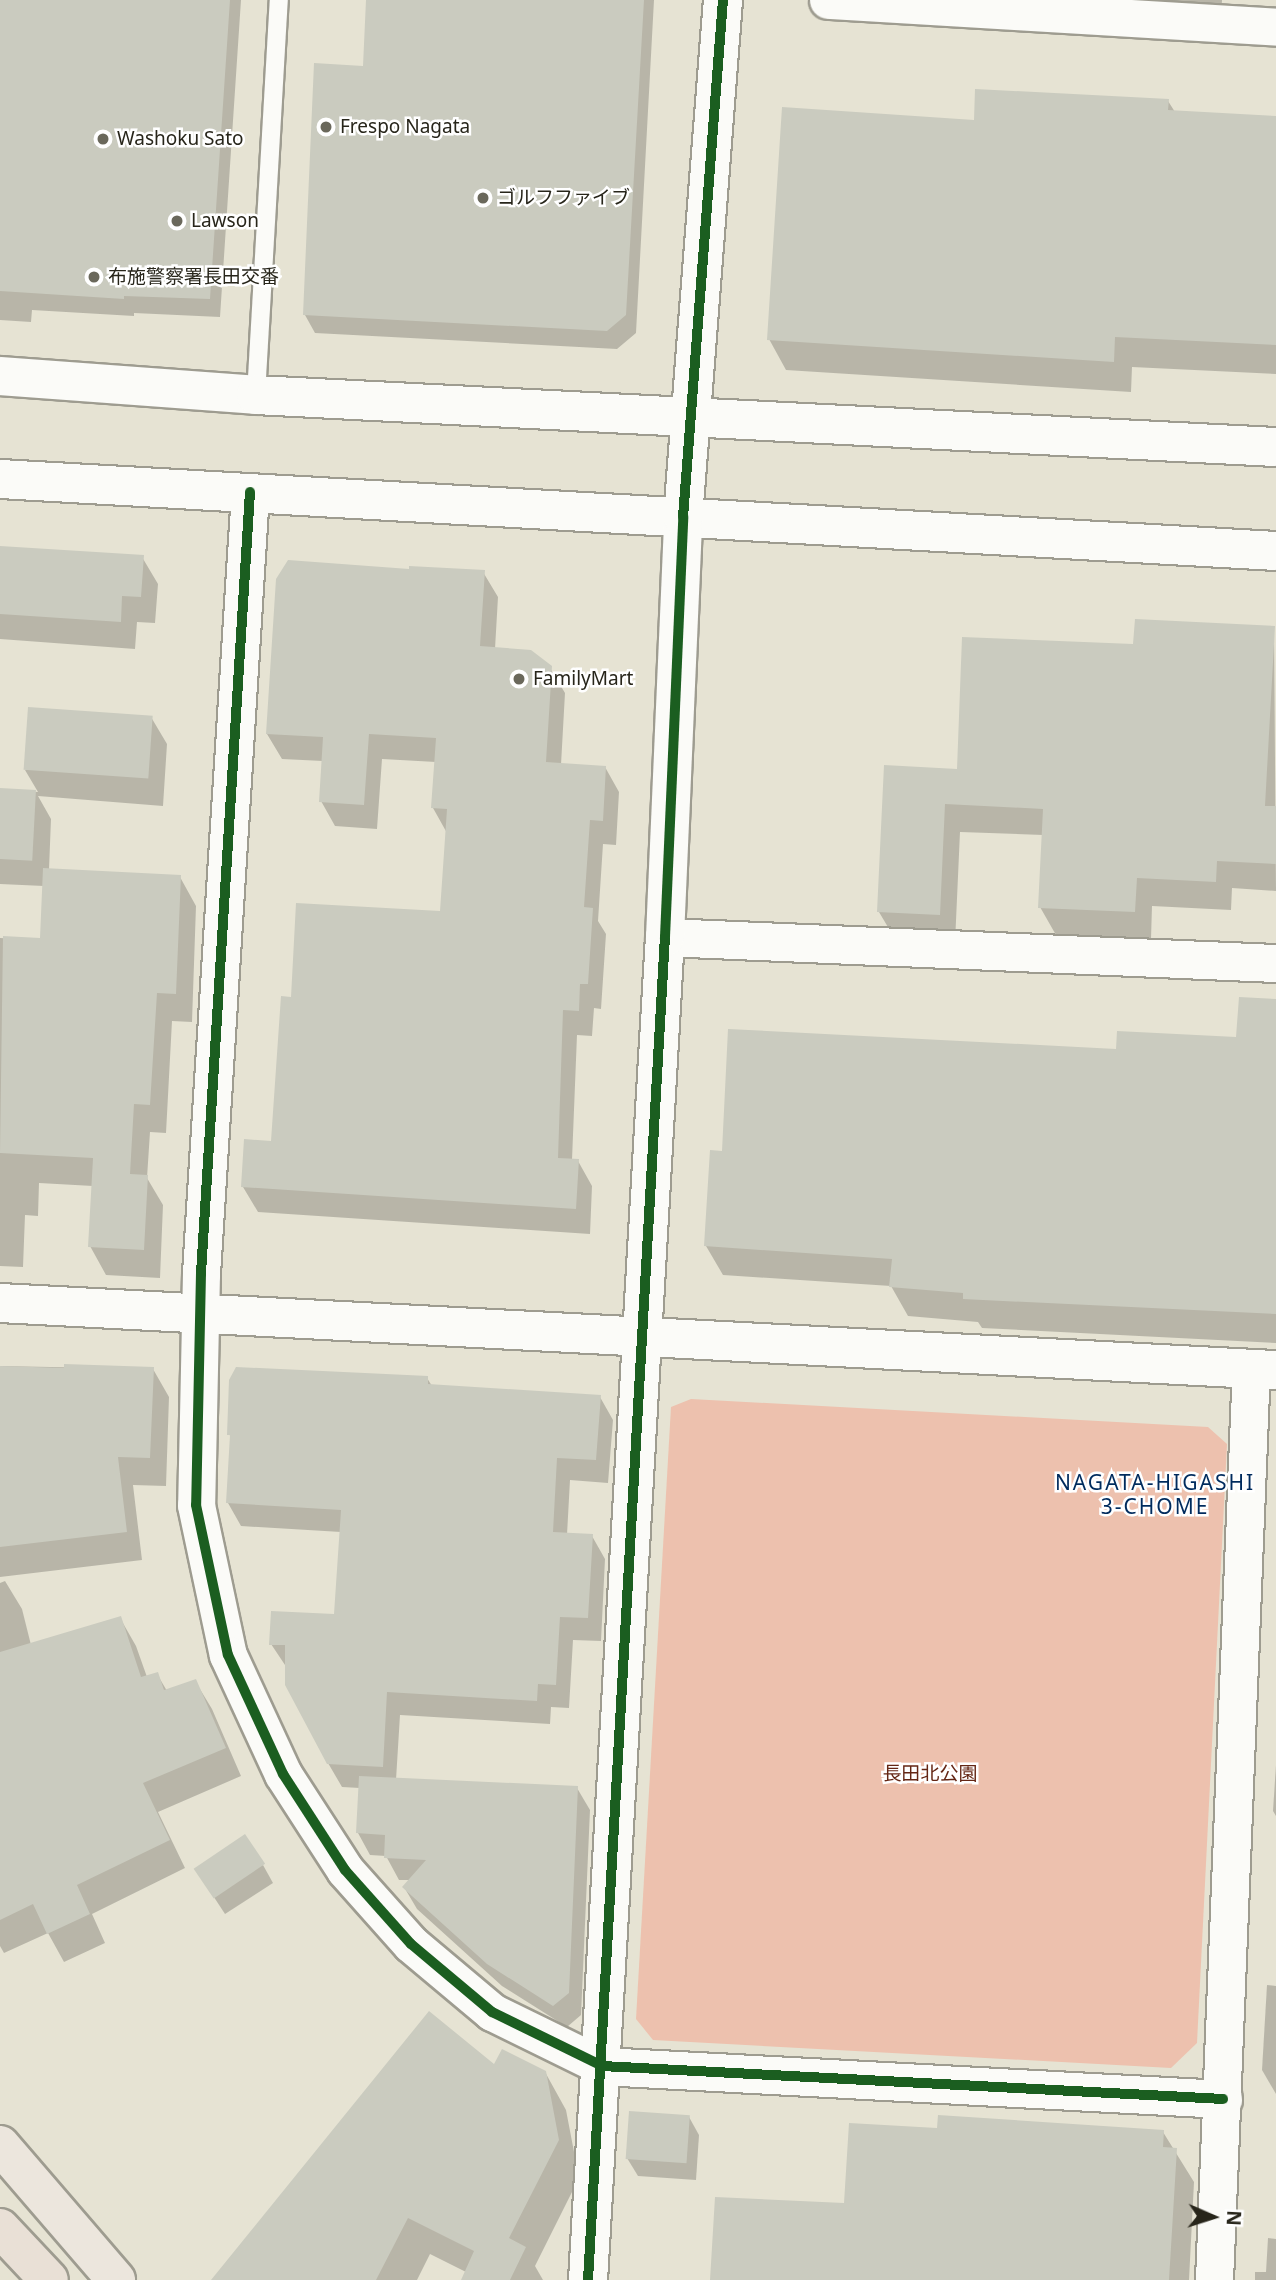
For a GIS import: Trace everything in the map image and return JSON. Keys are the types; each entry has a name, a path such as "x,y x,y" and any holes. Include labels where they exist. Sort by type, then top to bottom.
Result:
{"highway":[{"path":"0,2145 116,2280"},
{"path":"0,2228 49,2280"}],"street":[{"path":"588,2280 664,937 683,517 723,0"},
{"path":"828,0 1276,27"},
{"path":"0,376 256,395 1276,447"},
{"path":"0,480 1276,551"},
{"path":"250,492 199,1314 196,1505 228,1655 284,1774 345,1870 411,1944 492,2011 602,2066 1223,2099"},
{"path":"664,937 1276,963"},
{"path":"0,1303 642,1339 1264,1369 1214,2280"}],"lane":[{"path":"256,395 279,0"}],"green space":[{"name":"長田北公園","path":"691,1399 1208,1427 1227,1444 1197,2043 1171,2068 653,2040 636,2019 671,1407"}],"building":[{"path":"0,0 230,0 210,299 124,296 124,299 0,291"},
{"path":"366,0 644,0 626,315 607,331 303,315 314,63 363,66"},
{"path":"975,89 1169,99 1168,110 1276,116 1276,345 1115,337 1114,362 767,340 782,107 974,120"},
{"path":"0,546 144,555 141,597 122,596 121,622 0,614"},
{"path":"288,560 409,569 409,566 485,570 480,646 531,650 552,666 546,762 606,766 603,821 590,820 584,907 593,908 588,984 580,984 579,1011 563,1010 558,1158 579,1159 576,1209 241,1187 244,1139 271,1141 281,996 291,997 296,903 440,911 447,809 431,808 436,738 369,734 364,805 319,802 323,737 266,734 276,579"},
{"path":"1135,619 1275,626 1265,806 1276,806 1276,864 1217,861 1216,882 1137,878 1135,912 1038,908 1043,809 945,804 940,915 877,912 884,765 957,769 962,637 1133,644"},
{"path":"28,707 153,716 148,779 24,770"},
{"path":"0,788 36,790 32,861 0,859"},
{"path":"43,868 181,875 176,994 157,993 150,1105 134,1104 130,1174 148,1175 144,1250 88,1247 93,1158 0,1153 3,936 40,938"},
{"path":"1239,997 1276,999 1276,1314 963,1299 963,1293 889,1287 892,1259 704,1246 710,1150 722,1151 728,1029 1116,1049 1117,1031 1236,1037"},
{"path":"64,1364 154,1367 150,1458 118,1457 127,1532 0,1547 0,1366 64,1368"},
{"path":"236,1367 428,1376 428,1384 601,1395 596,1460 557,1458 553,1532 593,1534 588,1618 560,1617 556,1685 538,1684 537,1701 387,1692 383,1767 327,1764 285,1685 285,1645 269,1645 271,1611 334,1614 341,1510 226,1503 230,1435 227,1435 229,1380"},
{"path":"121,1616 141,1677 158,1672 164,1690 196,1679 226,1748 143,1783 170,1840 77,1885 90,1914 47,1934 33,1904 0,1920 0,1652"},
{"path":"359,1776 578,1786 569,1993 553,2006 487,1964 402,1887 426,1860 384,1858 385,1835 356,1833"},
{"path":"245,1834 265,1864 214,1899 194,1869"},
{"path":"429,2011 494,2064 502,2049 546,2071 559,2140 509,2238 526,2247 510,2280 461,2280 474,2251 408,2218 376,2280 211,2280"},
{"path":"629,2111 690,2115 687,2163 626,2159"},
{"path":"938,2115 1164,2130 1163,2147 1177,2148 1169,2280 710,2280 715,2197 844,2203 849,2123 937,2128"}],"cycle path":[{"path":"588,2280 665,937 683,517 723,0"},
{"path":"250,492 201,1273 196,1505 228,1655 283,1774 345,1870 411,1944 492,2012 602,2066 1223,2099"}],"place":[{"name":"Frespo Nagata","path":"326,127"},
{"name":"Washoku Sato","path":"103,139"},
{"name":"ゴルフファイブ","path":"483,198"},
{"name":"Lawson","path":"177,221"},
{"name":"布施警察署長田交番","path":"94,277"},
{"name":"FamilyMart","path":"519,679"}],"district":[{"name":"NAGATA-HIGASHI 3-CHOME","path":"1155,1494"}]}
